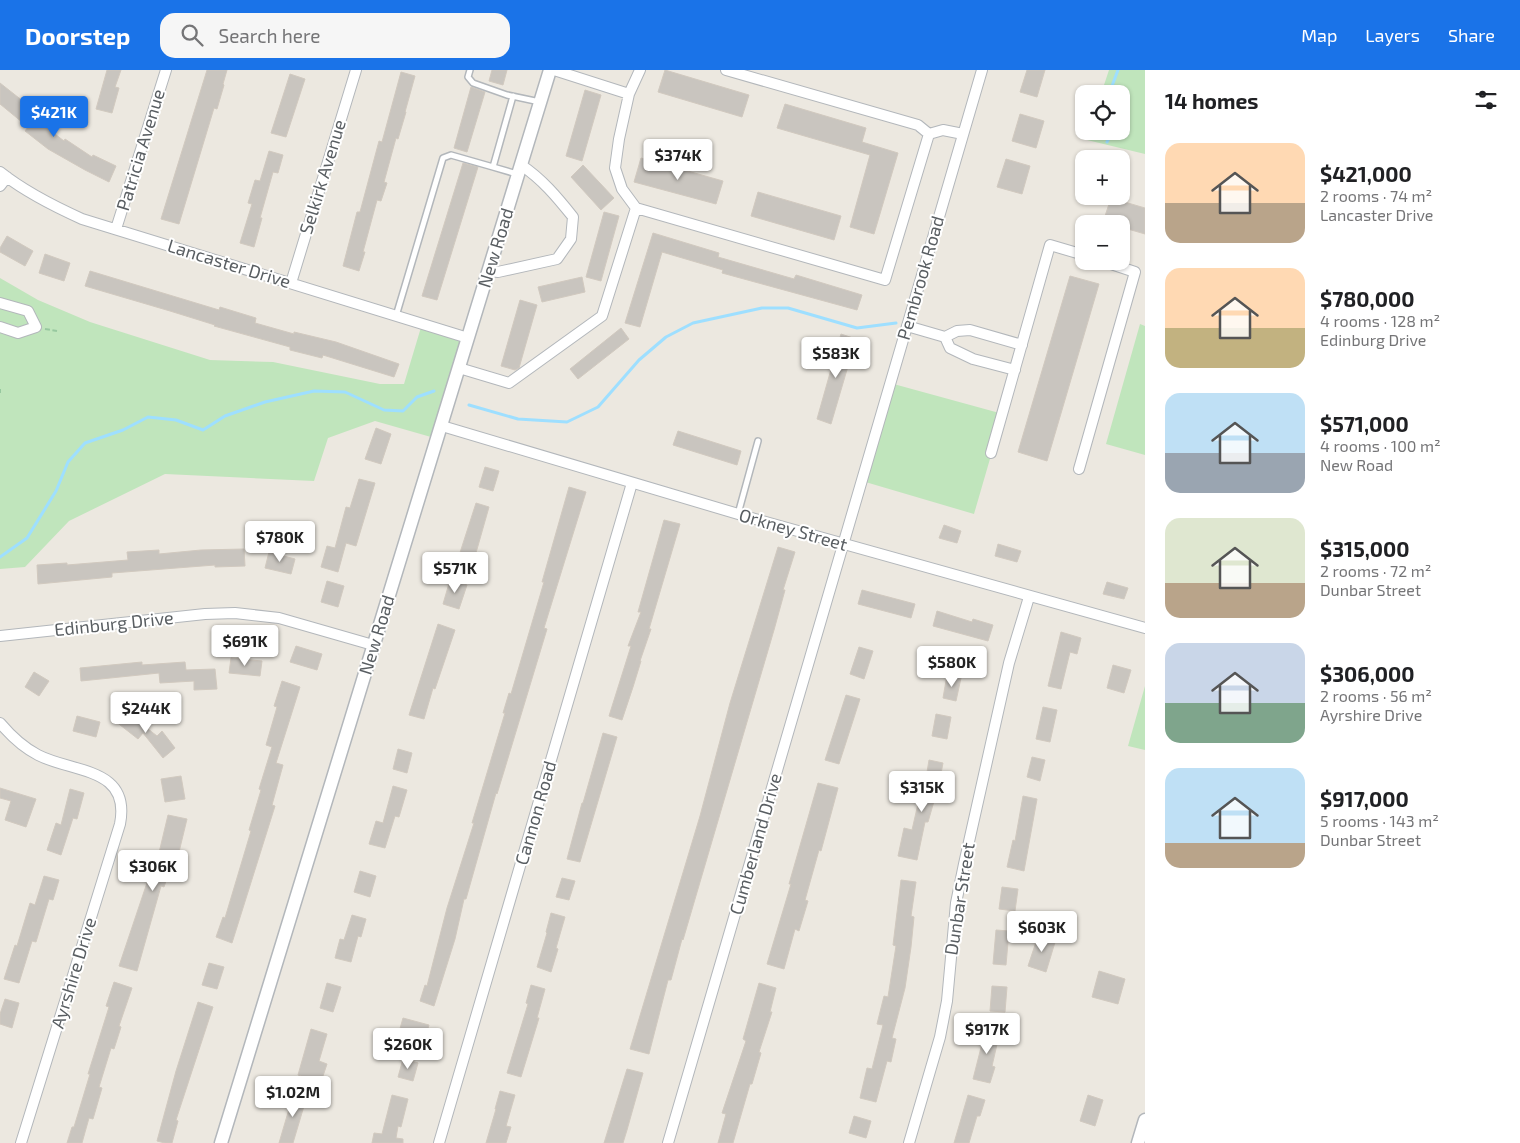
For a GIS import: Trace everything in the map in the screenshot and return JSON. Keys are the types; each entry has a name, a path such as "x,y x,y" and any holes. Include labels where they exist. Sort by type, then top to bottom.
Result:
{"street":[{"name":"Patricia Avenue","path":"116,230 166,70"},
{"name":"Selkirk Avenue","path":"291,283 356,70"},
{"name":"New Road","path":"221,1143 550,70"},
{"path":"554,70 629,94"},
{"path":"640,70 629,94 615,168 622,189 636,208 885,280 929,134"},
{"path":"726,70 918,125 929,134"},
{"name":"Pembrook Road","path":"843,544 982,70"},
{"path":"929,134 943,130 963,134"},
{"path":"488,271 498,272 557,259 571,239 572,217 536,175 520,170"},
{"name":"Lancaster Drive","path":"4,174 55,208 82,219 468,338"},
{"path":"0,186 4,174"},
{"path":"459,368 509,383 602,316 636,208"},
{"path":"992,453 1050,244 1075,252"},
{"path":"1080,470 1135,272 1129,270"},
{"path":"0,303 28,311 36,327 18,333 0,327"},
{"path":"907,326 945,337 957,331 970,330 1022,345"},
{"path":"945,337 950,348 973,359 1015,370"},
{"name":"Orkney Street","path":"442,426 632,484 1145,628"},
{"name":"Cannon Road","path":"439,1143 632,484"},
{"name":"Cumberland Drive","path":"668,1143 843,544"},
{"name":"Dunbar Street","path":"909,1143 940,1037 946,1002 956,904 964,864 1009,663 1029,596"},
{"name":"Edinburg Drive","path":"0,636 205,614 236,613 279,618 373,645"},
{"name":"Ayrshire Drive","path":"0,723 13,738 39,755 99,776 109,782 116,789 122,805 120,824 21,1143"},
{"path":"1138,1143 1145,1120"}],"lane":[{"path":"470,70 468,77 473,83 513,96 540,102"},
{"path":"493,167 513,96"},
{"path":"396,316 443,158 451,155 493,167 520,170"},
{"path":"738,514 758,440"}],"green space":[{"path":"1109,70 1145,70 1145,154 1087,140 1130,140 1130,85 1104,85"},
{"path":"0,278 38,300 90,322 210,360 273,362 380,384 404,384 422,324 468,338 438,439 375,421 328,438 314,481 165,474 69,521 25,567 0,569"},
{"path":"1140,324 1145,326 1145,455 1106,444"},
{"path":"890,383 1003,414 974,514 862,481"},
{"path":"1145,686 1145,750 1128,746"}],"building":[{"path":"107,70 121,70 115,87 119,88 112,113 96,109"},
{"path":"207,70 227,70 217,109 214,108 179,224 161,219"},
{"path":"492,70 507,70 503,85 489,81"},
{"path":"665,70 749,95 742,117 658,92"},
{"path":"1027,70 1045,70 1037,97 1020,92"},
{"path":"401,72 415,76 384,182 387,183 381,201 377,200 359,271 343,266 357,212 360,212 379,141 382,142"},
{"path":"290,74 305,79 286,137 271,133"},
{"path":"0,83 33,109 29,114 64,141 65,139 92,157 93,155 116,166 109,182 48,149 25,131 28,127 0,104"},
{"path":"471,87 485,92 467,152 454,148"},
{"path":"585,90 601,95 582,161 566,156"},
{"path":"785,104 866,128 862,142 898,153 874,234 850,227 870,155 777,128"},
{"path":"1020,114 1044,121 1036,148 1012,141"},
{"path":"269,151 283,155 278,173 273,172 254,247 240,243 252,204 248,203 255,180 260,181"},
{"path":"641,158 723,181 716,204 634,182"},
{"path":"1006,159 1030,166 1022,194 997,187"},
{"path":"463,163 478,167 437,300 422,296"},
{"path":"583,165 614,198 601,210 571,177"},
{"path":"758,192 841,216 834,240 751,216"},
{"path":"1130,204 1145,208 1145,234 1130,230 1130,215 1105,215 1109,205"},
{"path":"604,212 619,216 601,281 586,277"},
{"path":"653,233 719,253 718,257 794,279 796,275 862,295 857,310 722,273 723,270 662,252 640,327 625,323"},
{"path":"7,236 33,251 25,266 0,252 0,248"},
{"path":"45,254 70,263 64,281 39,273"},
{"path":"90,271 219,310 220,307 256,318 255,323 294,334 294,332 336,342 399,364 394,377 323,355 322,358 290,350 290,347 214,326 85,286"},
{"path":"1070,276 1099,284 1047,461 1018,452"},
{"path":"582,277 585,292 542,302 538,287"},
{"path":"520,300 537,305 519,368 515,370 501,366"},
{"path":"621,328 629,339 578,379 570,369"},
{"path":"841,334 856,339 831,424 817,419"},
{"path":"376,428 391,434 381,464 365,459"},
{"path":"678,431 741,451 737,465 673,445"},
{"path":"485,467 499,471 493,491 479,487"},
{"path":"359,479 375,483 356,546 346,543 338,572 321,567 327,546 335,548 346,507 350,508"},
{"path":"569,487 586,492 544,628 547,629 496,793 466,899 464,899 455,939 434,1006 420,1001 425,985 427,986 447,908 474,823 472,823 505,713 503,713 509,693 511,694 544,582 542,582"},
{"path":"476,503 489,507 472,567 457,562"},
{"path":"664,520 680,524 649,629 651,629 622,720 609,716 631,646 628,646 641,612 638,612"},
{"path":"944,525 961,531 957,543 939,538"},
{"path":"998,544 1021,551 1017,562 995,556"},
{"path":"778,547 795,552 683,940 671,980 668,980 649,1054 630,1049 700,816 730,703"},
{"path":"244,549 245,566 215,567 215,565 112,573 112,577 38,584 37,565 67,563 67,565 128,560 127,552 159,550 159,554 201,550"},
{"path":"269,552 295,559 291,574 265,568"},
{"path":"450,580 467,585 459,609 443,604"},
{"path":"327,581 344,586 338,607 321,602"},
{"path":"1107,582 1128,588 1124,599 1103,594"},
{"path":"862,590 915,604 911,618 858,604"},
{"path":"937,611 972,622 973,619 993,625 988,641 933,626"},
{"path":"438,624 455,630 435,689 433,688 424,719 409,715"},
{"path":"1061,632 1081,638 1077,654 1070,652 1061,689 1048,686"},
{"path":"296,646 322,654 317,670 290,662"},
{"path":"859,647 873,651 864,679 850,674"},
{"path":"231,658 262,661 260,676 229,673"},
{"path":"142,662 142,665 185,662 186,670 215,669 217,689 194,690 194,681 160,683 159,673 81,681 80,668"},
{"path":"1113,665 1131,670 1124,693 1107,688"},
{"path":"34,672 49,681 39,696 25,687"},
{"path":"947,675 961,678 956,701 943,698"},
{"path":"282,681 300,687 276,763 283,765 272,805 275,806 232,943 216,937 223,917 225,918 251,831 249,830 261,790 259,789 272,747 266,745 277,707 274,706"},
{"path":"846,695 860,699 839,764 825,760"},
{"path":"1043,707 1057,710 1050,742 1036,739"},
{"path":"124,710 157,736 162,731 175,748 163,758 143,733 138,739 115,721"},
{"path":"936,714 951,717 947,739 932,736"},
{"path":"77,716 100,722 96,737 73,731"},
{"path":"603,733 617,737 580,862 567,859 582,803"},
{"path":"398,749 412,753 407,773 393,769"},
{"path":"1032,757 1045,760 1040,781 1027,777"},
{"path":"929,760 943,763 928,822 925,822 917,860 898,856 904,828 912,830 920,795 923,796"},
{"path":"181,776 185,799 165,802 161,779"},
{"path":"818,783 838,788 805,900 808,901 799,931 795,929 784,969 767,964"},
{"path":"393,786 407,790 399,817 395,816 385,848 369,844 376,821 383,823"},
{"path":"0,788 36,799 26,827 5,820 11,801 0,798"},
{"path":"70,789 84,793 77,819 73,818 61,855 47,850 56,823 61,825"},
{"path":"1023,796 1037,799 1024,871 1007,867 1013,840 1015,841"},
{"path":"168,815 187,819 179,852 176,851 164,887 161,886 137,971 119,966 156,856 158,857"},
{"path":"360,871 376,876 370,897 354,892"},
{"path":"44,876 59,880 53,900 49,899 36,942 32,941 19,983 4,979 15,945 17,946 30,903 35,905"},
{"path":"562,878 575,881 569,900 556,897"},
{"path":"901,880 916,882 911,916 914,917 911,947 905,988 892,1038 896,1039 891,1062 887,1061 876,1102 860,1098 867,1068 872,1069 883,1025 877,1024 884,996 888,997 896,946 893,945"},
{"path":"1002,887 1018,889 1015,911 999,909"},
{"path":"551,913 565,917 551,972 537,967"},
{"path":"352,915 366,919 361,937 358,936 351,962 335,958 340,939 344,940"},
{"path":"996,930 1009,931 1006,965 993,964"},
{"path":"1039,933 1056,939 1046,972 1028,966"},
{"path":"209,963 224,967 217,989 202,985"},
{"path":"1099,971 1125,979 1118,1004 1092,997"},
{"path":"114,982 132,988 119,1026 121,1027 114,1049 111,1048 99,1087 102,1088 93,1119 89,1118 82,1143 67,1143 72,1127 74,1127 90,1074 88,1074 109,1007 106,1006"},
{"path":"327,983 341,987 333,1012 320,1008"},
{"path":"759,983 776,988 770,1012 772,1012 733,1143 718,1143 726,1114 722,1113 746,1041 743,1039"},
{"path":"531,985 545,989 537,1018 539,1018 521,1077 507,1073 528,1004 526,1003"},
{"path":"992,986 1007,987 1005,1012 990,1011"},
{"path":"5,999 19,1003 12,1028 0,1024 0,1014"},
{"path":"198,1002 213,1007 176,1120 178,1121 172,1143 157,1141 176,1071"},
{"path":"403,1018 429,1025 425,1039 399,1032"},
{"path":"987,1024 1001,1027 992,1066 995,1067 990,1083 973,1079"},
{"path":"311,1029 327,1034 319,1061 327,1064 321,1082 298,1075"},
{"path":"403,1059 418,1063 413,1081 398,1077"},
{"path":"627,1069 643,1073 623,1143 604,1143"},
{"path":"500,1091 515,1095 506,1126 511,1127 506,1143 486,1143 496,1109"},
{"path":"294,1092 307,1096 293,1143 279,1143"},
{"path":"392,1095 408,1099 401,1127 398,1126 396,1138 403,1139 403,1143 372,1143 374,1133 382,1134"},
{"path":"968,1095 985,1100 980,1116 977,1116 969,1143 954,1143"},
{"path":"1088,1095 1103,1100 1095,1126 1080,1121"},
{"path":"854,1116 871,1121 866,1138 849,1133"}],"waterway":[{"path":"1112,85 1118,70"},
{"path":"469,405 518,419 567,422 598,407 639,360 666,337 693,323 762,308 788,308 857,328 896,323"},
{"path":"0,557 27,538 56,491 68,462 85,443 123,430 148,417 176,420 203,430 225,416 265,402 314,391 345,392 384,410 403,411 417,397 434,391"}]}
